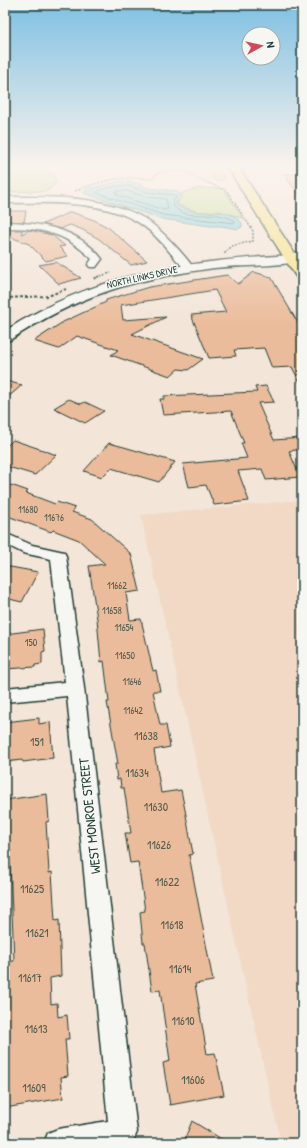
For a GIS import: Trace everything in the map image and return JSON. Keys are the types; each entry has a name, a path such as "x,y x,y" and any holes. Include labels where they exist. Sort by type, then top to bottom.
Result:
{"main road":[{"path":"268,219 294,256 302,275"}],"street":[{"path":"5,225 41,219 75,240 97,259 93,265"},
{"path":"137,219 146,224 188,267"},
{"name":"NORTH LINKS DRIVE","path":"5,337 24,323 49,309 89,291 144,275 188,267 294,256"},
{"name":"WEST MONROE STREET","path":"5,538 28,549 58,556 76,688 123,1132 58,1143"},
{"path":"5,696 76,688"}],"shaded area":[{"path":"302,500 302,1143 281,1143 141,515"}],"water":[{"path":"161,219 237,219 242,223 242,227 238,229"}],"building":[{"path":"5,219 25,219 24,222 5,221"},
{"path":"56,219 90,219 94,220 109,228 147,261 131,265 99,239 83,230 70,225 60,229 43,224"},
{"path":"5,230 22,230 22,234 29,230 52,235 65,246 59,247 68,256 46,261 29,244 5,235"},
{"path":"56,262 81,278 59,284 39,265"},
{"path":"254,272 271,277 302,330 302,386 292,367 272,368 264,348 234,350 236,356 209,358 191,315 226,312 215,290 121,305 123,320 166,317 132,334 203,359 188,370 178,369 170,376 111,355 118,350 77,336 59,349 34,341 63,322 106,302 106,300 149,287 227,275 238,284"},
{"path":"5,381 22,385 5,400"},
{"path":"266,386 274,402 258,403 274,440 302,438 302,449 289,451 300,477 266,480 262,469 238,471 249,501 214,505 206,485 189,487 183,464 247,458 241,443 244,443 231,411 163,415 160,399 164,399 164,396 257,392 255,387"},
{"path":"69,399 81,404 85,402 104,411 85,423 54,408"},
{"path":"13,440 56,455 35,475 5,466 5,448"},
{"path":"109,443 175,462 159,482 111,468 102,477 84,471"},
{"path":"11,485 28,491 26,493 55,504 57,502 75,508 72,512 92,519 131,554 140,591 126,593 130,620 141,619 153,671 156,670 160,691 153,691 160,725 166,725 170,747 154,750 161,793 181,790 186,815 193,854 189,855 213,981 195,984 207,1054 215,1053 224,1095 170,1105 163,1063 170,1061 160,990 152,991 145,943 143,943 140,912 145,911 138,862 130,863 125,833 131,833 124,788 121,788 120,779 117,780 115,764 118,764 107,702 109,702 104,661 101,662 97,619 89,566 105,564 79,540 53,530 51,532 5,515 5,490"},
{"path":"5,566 38,572 22,602 5,598"},
{"path":"43,629 45,651 42,652 42,664 35,665 35,667 5,669 5,634"},
{"path":"39,718 39,724 50,722 53,758 23,762 22,760 5,762 5,722"},
{"path":"47,794 49,821 46,822 49,873 52,872 55,921 59,920 61,976 50,978 51,1004 57,1003 58,1017 67,1015 69,1039 65,1039 68,1076 61,1077 63,1098 5,1108 5,962 14,961 10,864 5,865 5,800"},
{"path":"192,1121 228,1143 183,1143"}]}
